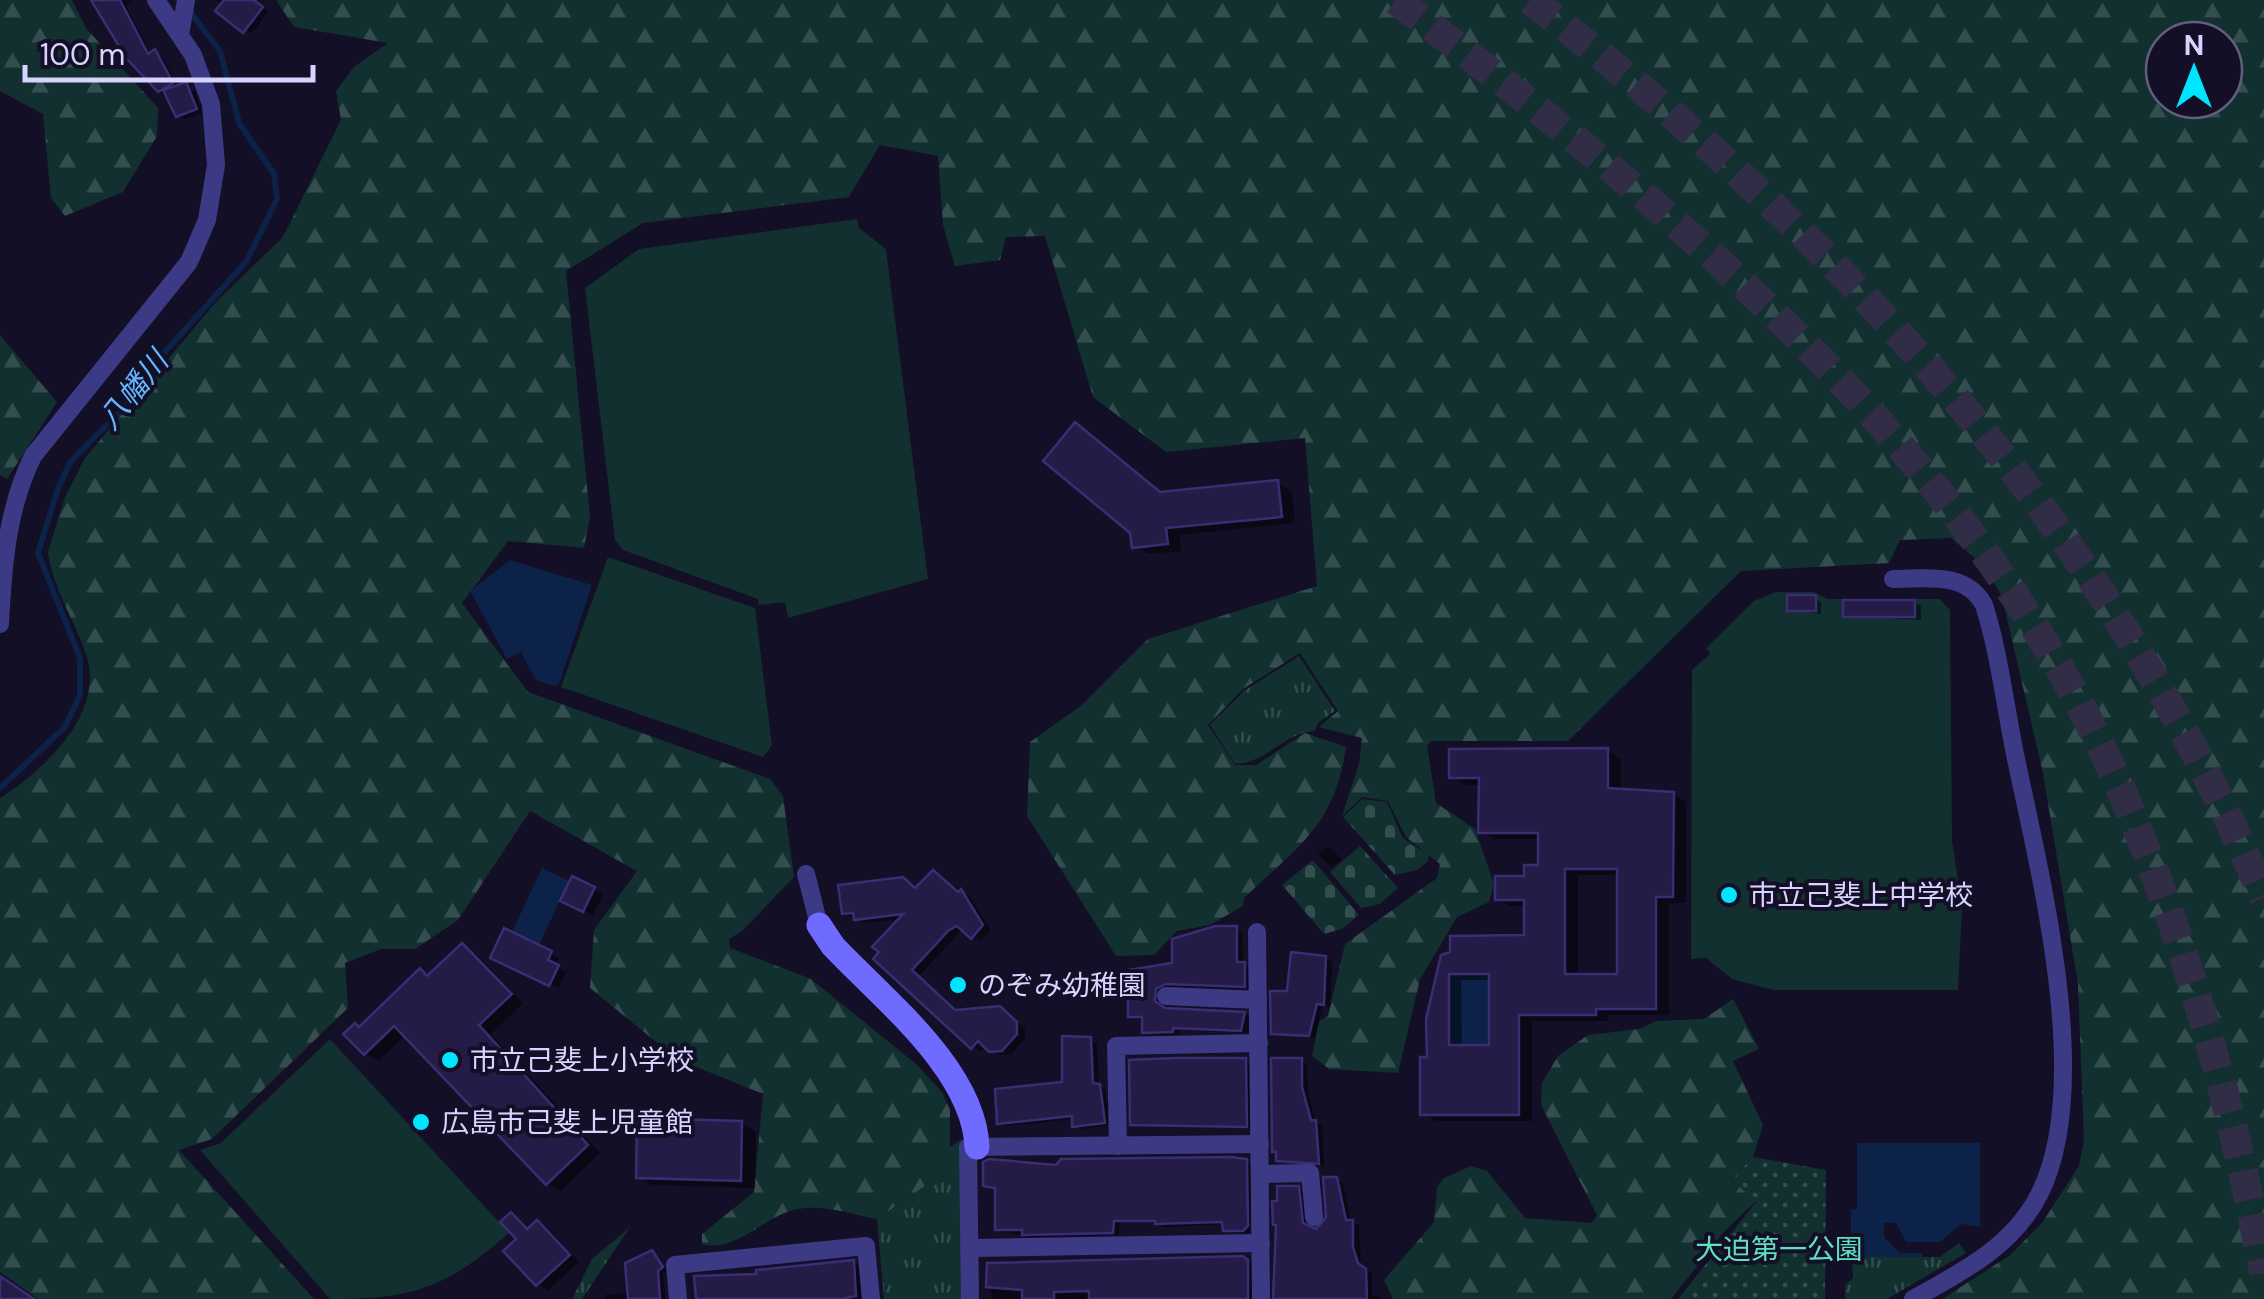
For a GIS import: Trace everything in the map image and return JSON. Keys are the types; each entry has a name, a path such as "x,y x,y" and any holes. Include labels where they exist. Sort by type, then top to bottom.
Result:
{"street":[{"path":"0,624 9,526 19,483 33,456 170,287 203,236 216,165 215,123 183,18 156,0"},
{"path":"1893,579 1958,581 1974,590 1984,605 2042,886 2061,1067 2058,1145 2031,1209 1986,1257 1912,1299"},
{"path":"806,874 819,925 833,946 955,1078 970,1106 976,1147"},
{"path":"1258,932 1261,1299"},
{"path":"1166,996 1258,1000"},
{"path":"1118,1146 1116,1046 1259,1043"},
{"path":"970,1299 968,1147 1260,1144"},
{"path":"1260,1174 1310,1172 1314,1218"},
{"path":"969,1248 1260,1244"},
{"path":"678,1299 675,1265 866,1246 871,1299"}],"green space":[{"path":"0,0 72,0 86,28 158,108 157,136 123,192 65,216 51,198 43,114 0,91"},
{"path":"276,0 2264,0 2264,1299 1942,1299 2009,1256 2042,1223 2079,1166 2084,1140 2078,984 2043,773 2002,597 1985,567 1951,538 1900,540 1889,563 1741,571 1568,741 1432,741 1427,745 1436,803 1475,829 1494,884 1489,902 1457,917 1420,979 1398,1073 1329,1069 1312,1056 1319,1021 1328,1016 1345,944 1437,878 1440,864 1406,837 1388,801 1362,797 1342,816 1359,764 1362,738 1319,727 1338,711 1300,653 1243,689 1208,725 1235,765 1256,765 1305,733 1346,747 1341,774 1323,816 1297,848 1244,898 1243,906 1210,925 1177,931 1154,955 1116,956 1027,816 1030,742 1081,706 1148,639 1317,586 1305,438 1166,452 1093,397 1045,236 1006,237 1000,260 955,266 943,225 938,156 880,145 849,197 643,223 566,271 590,517 584,548 508,541 462,603 528,692 770,779 783,796 794,877 742,931 729,939 730,948 811,979 916,1064 942,1092 950,1110 950,1147 925,1186 877,1219 827,1209 798,1209 739,1239 715,1246 702,1244 702,1234 754,1192 763,1094 677,1059 590,988 594,930 637,871 530,811 458,920 415,949 381,949 345,963 348,1008 212,1139 179,1150 314,1299 38,1299 0,1272 0,798 52,755 79,718 87,697 90,676 86,654 54,578 48,552 65,497 85,458 215,303 283,237 341,120 336,91 354,67 388,43 294,27"},
{"path":"857,219 859,228 886,249 928,579 788,618 785,602 759,605 758,599 623,550 615,540 585,288 639,249"},
{"path":"0,335 57,402 7,479 0,475"},
{"path":"608,557 755,608 772,745 763,757 561,687"},
{"path":"1776,592 1813,592 1828,599 1940,599 1950,610 1952,840 1962,906 1958,990 1773,990 1732,979 1706,958 1691,959 1692,670 1710,654 1706,648 1754,601"},
{"path":"1299,656 1335,711 1318,723 1315,731 1294,736 1257,759 1235,764 1210,725 1244,691"},
{"path":"1362,799 1387,802 1403,838 1429,855 1428,861 1417,870 1395,875 1343,817"},
{"path":"1360,846 1398,888 1380,904 1361,908 1330,872"},
{"path":"1313,860 1359,915 1342,929 1324,934 1282,885"},
{"path":"1733,999 1759,1049 1733,1061 1763,1125 1753,1157 1732,1180 1756,1201 1725,1231 1671,1299 1393,1299 1384,1280 1434,1222 1437,1187 1444,1178 1471,1166 1487,1171 1525,1218 1592,1223 1597,1215 1541,1105 1542,1083 1558,1056 1588,1035 1639,1029 1657,1021 1704,1019"},
{"path":"330,1039 509,1233 466,1267 427,1287 385,1296 330,1299 200,1150 221,1143"},
{"path":"962,1139 963,1299 884,1299 877,1219 925,1186 950,1147"},
{"name":"大迫第一公園","path":"1753,1157 1826,1170 1825,1299 1678,1299 1756,1202 1732,1180"},
{"path":"630,1227 582,1299 572,1299 592,1259"},
{"path":"1959,1243 1966,1253 1887,1299 1845,1299 1845,1285 1853,1278 1852,1257 1940,1257"}],"water":[{"path":"510,560 592,585 559,684 554,686 536,680 521,652 507,659 470,591"},
{"path":"542,868 569,881 539,945 512,932"},
{"path":"1449,974 1489,974 1489,1045 1449,1045"},
{"path":"1857,1143 1980,1143 1980,1227 1961,1224 1940,1242 1906,1242 1896,1223 1884,1223 1884,1237 1900,1253 1923,1253 1923,1257 1857,1257 1851,1209 1857,1209"}],"building":[{"path":"91,0 120,0 148,54 155,49 173,83 158,92 126,58"},
{"path":"224,0 254,0 263,7 243,33 215,11"},
{"path":"186,82 197,109 176,117 163,90"},
{"path":"1075,422 1160,492 1278,480 1282,517 1166,528 1168,544 1132,548 1130,533 1043,461"},
{"path":"1787,595 1816,595 1816,611 1787,611"},
{"path":"1843,600 1915,600 1915,617 1843,617"},
{"path":"1608,748 1608,788 1674,792 1673,897 1656,897 1656,1009 1596,1009 1596,1015 1519,1015 1519,1115 1420,1115 1420,1057 1427,1057 1426,1019 1441,955 1450,952 1450,936 1524,935 1524,900 1495,900 1495,876 1524,876 1524,865 1538,865 1538,833 1478,833 1479,778 1449,778 1449,749","holes":["1565,869 1617,869 1617,974 1565,974","1449,974 1489,974 1489,1045 1449,1045"]},
{"path":"933,870 958,892 961,889 983,925 971,939 957,926 949,930 912,970 955,1010 1000,1006 1017,1022 1017,1034 1002,1051 989,1052 978,1041 971,1049 873,959 879,952 872,947 903,914 854,920 853,913 842,914 838,885 903,877 915,888"},
{"path":"572,876 595,887 583,912 560,901"},
{"path":"1215,926 1237,926 1237,962 1245,962 1245,987 1166,984 1156,989 1155,1001 1165,1008 1245,1012 1241,1031 1173,1028 1173,1032 1142,1033 1142,1017 1128,1017 1128,970 1172,963 1172,939"},
{"path":"504,928 552,951 548,960 559,965 549,986 490,958"},
{"path":"462,943 512,994 479,1025 588,1145 546,1185 394,1026 364,1055 343,1034 355,1023 359,1027 420,968 427,976"},
{"path":"1291,952 1326,956 1324,1005 1317,1004 1309,1036 1271,1034 1270,991 1287,991"},
{"path":"1062,1036 1091,1037 1093,1083 1100,1084 1105,1123 1072,1127 1072,1116 997,1124 995,1089 1062,1082"},
{"path":"1246,1058 1247,1127 1130,1125 1129,1060"},
{"path":"1271,1058 1302,1058 1302,1087 1311,1120 1316,1120 1319,1164 1276,1161 1276,1152 1272,1152"},
{"path":"637,1118 742,1121 741,1181 636,1178"},
{"path":"989,1159 1056,1165 1061,1159 1247,1159 1248,1226 1243,1231 1223,1231 1222,1222 1114,1221 1113,1233 1022,1235 1022,1230 995,1230 995,1188 983,1186 983,1162"},
{"path":"1323,1177 1337,1177 1346,1220 1353,1220 1353,1247 1358,1263 1366,1269 1367,1299 1273,1299 1276,1225 1272,1201 1277,1201 1277,1186 1299,1186 1303,1223 1316,1229 1326,1217"},
{"path":"511,1212 527,1229 537,1220 570,1255 536,1286 503,1251 516,1239 500,1222"},
{"path":"652,1250 663,1267 658,1271 660,1299 628,1299 625,1263"},
{"path":"1243,1256 1248,1260 1248,1299 1089,1299 1089,1291 1054,1292 1054,1299 1022,1299 1022,1290 986,1287 987,1263"},
{"path":"854,1260 856,1296 696,1299 694,1276 756,1274 756,1270"},
{"path":"0,1276 34,1299 0,1299"}],"waterway":[{"name":"八幡川","path":"0,788 65,727 80,695 80,658 38,553 58,488 71,461 137,395 162,355 246,262 277,199 274,174 239,123 220,51 188,9"}],"tunnel":[{"path":"1396,0 1609,167 1712,256 1811,350 1903,450 1987,556 2061,670 2122,792 2146,850 2206,1029 2264,1273"},
{"path":"1530,0 1646,92 1756,190 1860,292 1957,401 2047,516 2129,636 2201,764 2264,898"}],"place":[{"name":"市立己斐上中学校","path":"1729,895"},
{"name":"のぞみ幼稚園","path":"958,985"},
{"name":"市立己斐上小学校","path":"450,1060"},
{"name":"広島市己斐上児童館","path":"421,1122"}]}
